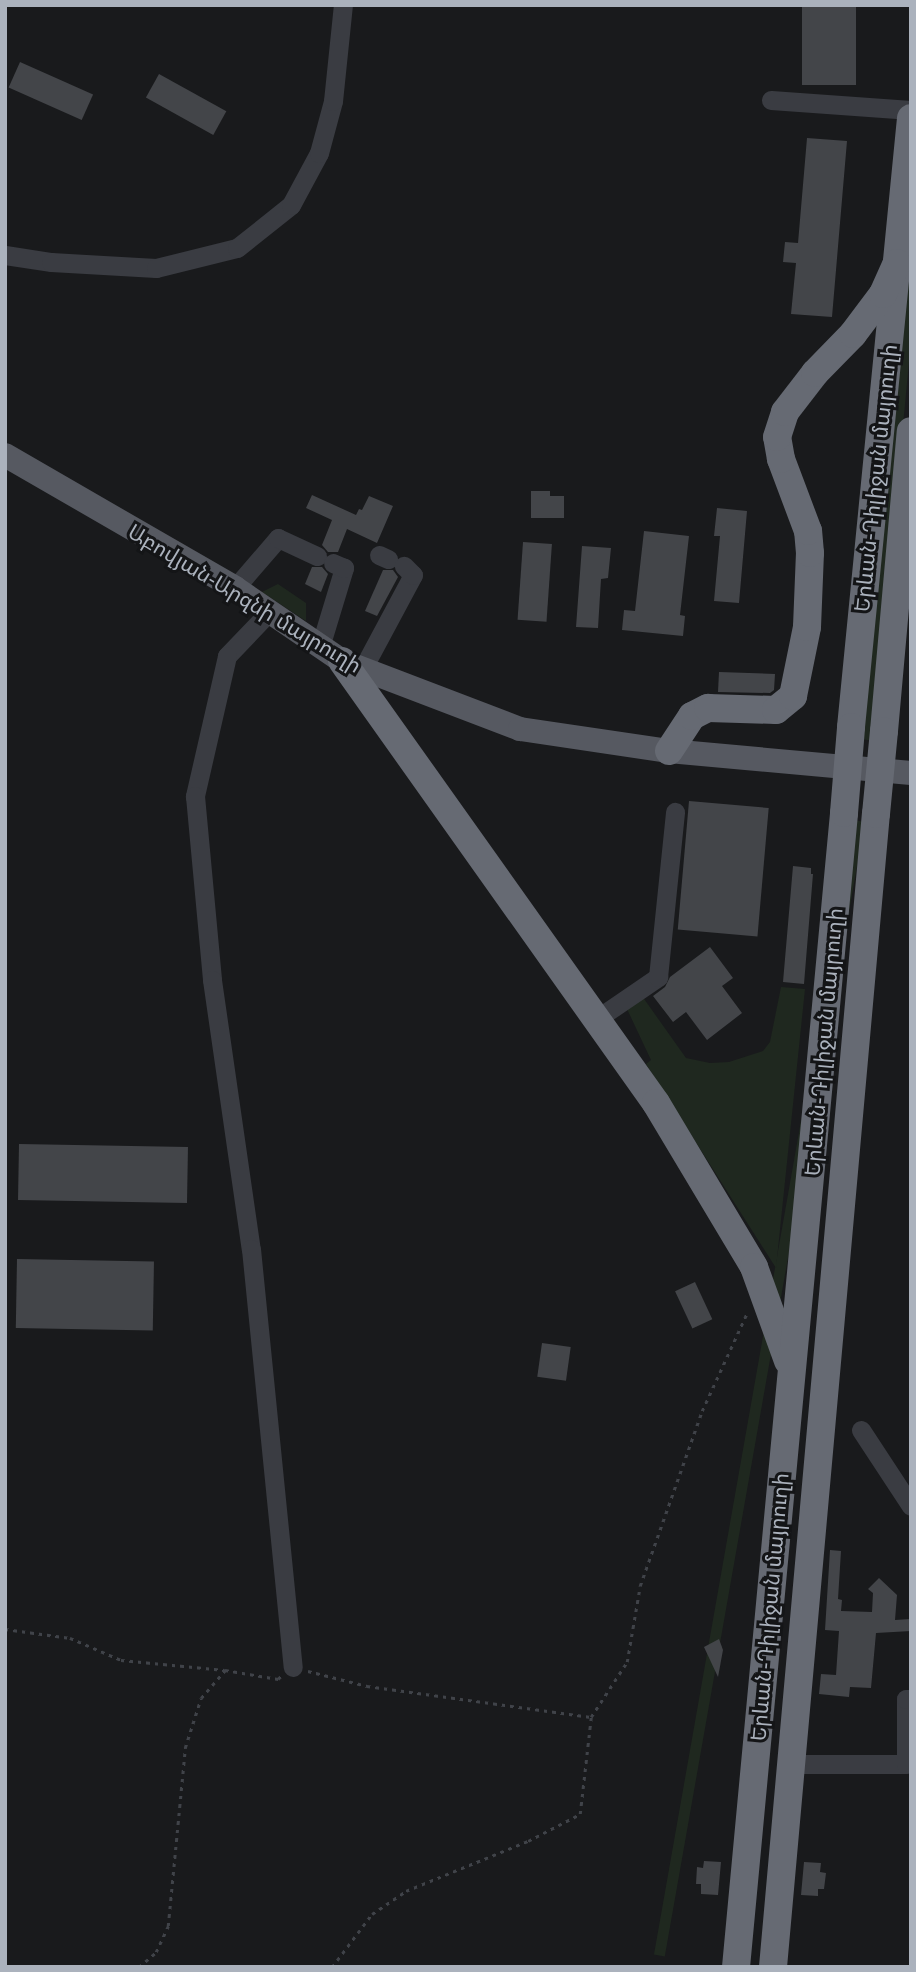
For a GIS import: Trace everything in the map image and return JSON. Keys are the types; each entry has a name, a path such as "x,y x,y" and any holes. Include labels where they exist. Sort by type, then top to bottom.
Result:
{"highway":[{"name":"Երևան-Դիլիջան մայրուղի","path":"736,1967 851,727 911,118"},
{"path":"669,751 692,716 708,708 776,710 793,696 807,627 810,554 808,531 781,459 777,437 785,412 815,373 853,334 876,304 897,263"},
{"name":"Երևան-Դիլիջան մայրուղի","path":"773,1967 876,814 887,704 903,609 911,431"},
{"path":"342,659 656,1103 754,1267 791,1370"},
{"path":"887,704 911,668"}],"main road":[{"name":"Աբովյան-Արզնի մայրուղի","path":"5,455 235,589 342,659 520,729 669,751 911,773"}],"street":[{"path":"5,255 51,262 156,268 237,248 291,205 319,153 333,101 343,5"},
{"path":"771,100 911,110"},
{"path":"235,589 278,538 344,568 342,659"},
{"path":"342,659 413,575 412,570 390,560"},
{"path":"268,612 227,656 195,796 212,980 251,1249 293,1667"},
{"path":"598,1018 658,977 675,812"},
{"path":"861,1430 911,1506"},
{"path":"792,1764 906,1764 906,1699 911,1699"}],"path":[{"path":"332,1967 372,1914 406,1891 528,1841 580,1814 591,1717 627,1662 640,1586 702,1411 748,1311 770,1312"},
{"path":"139,1967 156,1952 168,1926 185,1748 201,1698 225,1670"}],"shaded area":[{"path":"911,214 911,341 873,741 861,739"},
{"path":"278,584 306,603 306,621 262,592"},
{"path":"854,820 865,822 665,1956 654,1954"},
{"path":"781,987 805,989 776,1268 646,1064 651,1060 627,1009 642,996 686,1058 710,1063 729,1062 763,1051 770,1042"}],"building":[{"path":"802,5 856,5 856,85 802,85"},
{"path":"20,62 93,95 82,120 9,88"},
{"path":"159,74 226,111 213,135 146,98"},
{"path":"807,138 847,141 832,317 791,314 796,263 783,262 785,242 798,243"},
{"path":"531,491 550,491 550,496 564,496 564,518 531,518"},
{"path":"312,495 356,515 359,509 362,510 369,496 393,506 377,543 347,529 338,552 328,552 322,545 332,520 306,508"},
{"path":"717,508 747,511 739,603 714,601 720,536 714,536"},
{"path":"644,531 689,536 680,615 685,616 683,636 622,630 624,610 635,611"},
{"path":"523,542 552,544 546,622 518,620"},
{"path":"582,546 611,548 608,578 601,579 598,628 576,627"},
{"path":"312,567 322,567 328,574 321,592 305,584"},
{"path":"383,570 393,570 398,577 377,616 365,611"},
{"path":"719,672 775,674 774,690 770,693 718,692"},
{"path":"689,801 769,808 757,936 678,930"},
{"path":"793,866 811,868 813,874 804,984 783,982"},
{"path":"710,947 733,978 722,986 742,1013 707,1040 686,1012 673,1022 653,996 665,987 670,977"},
{"path":"19,1144 188,1147 187,1203 18,1200"},
{"path":"17,1259 154,1261 153,1330 16,1328"},
{"path":"695,1282 712,1319 692,1328 675,1291"},
{"path":"542,1343 571,1347 566,1381 537,1377"},
{"path":"830,1550 841,1551 838,1599 842,1600 841,1611 872,1612 873,1593 868,1589 879,1578 897,1595 895,1620 911,1619 911,1631 876,1633 871,1688 850,1687 849,1697 819,1694 821,1674 836,1675 839,1631 825,1630"},
{"path":"719,1639 723,1650 718,1677 704,1647"},
{"path":"704,1861 721,1862 718,1895 701,1894 701,1884 696,1884 697,1867 703,1868"},
{"path":"804,1862 821,1863 820,1872 826,1873 824,1889 818,1889 818,1896 801,1895"}]}
